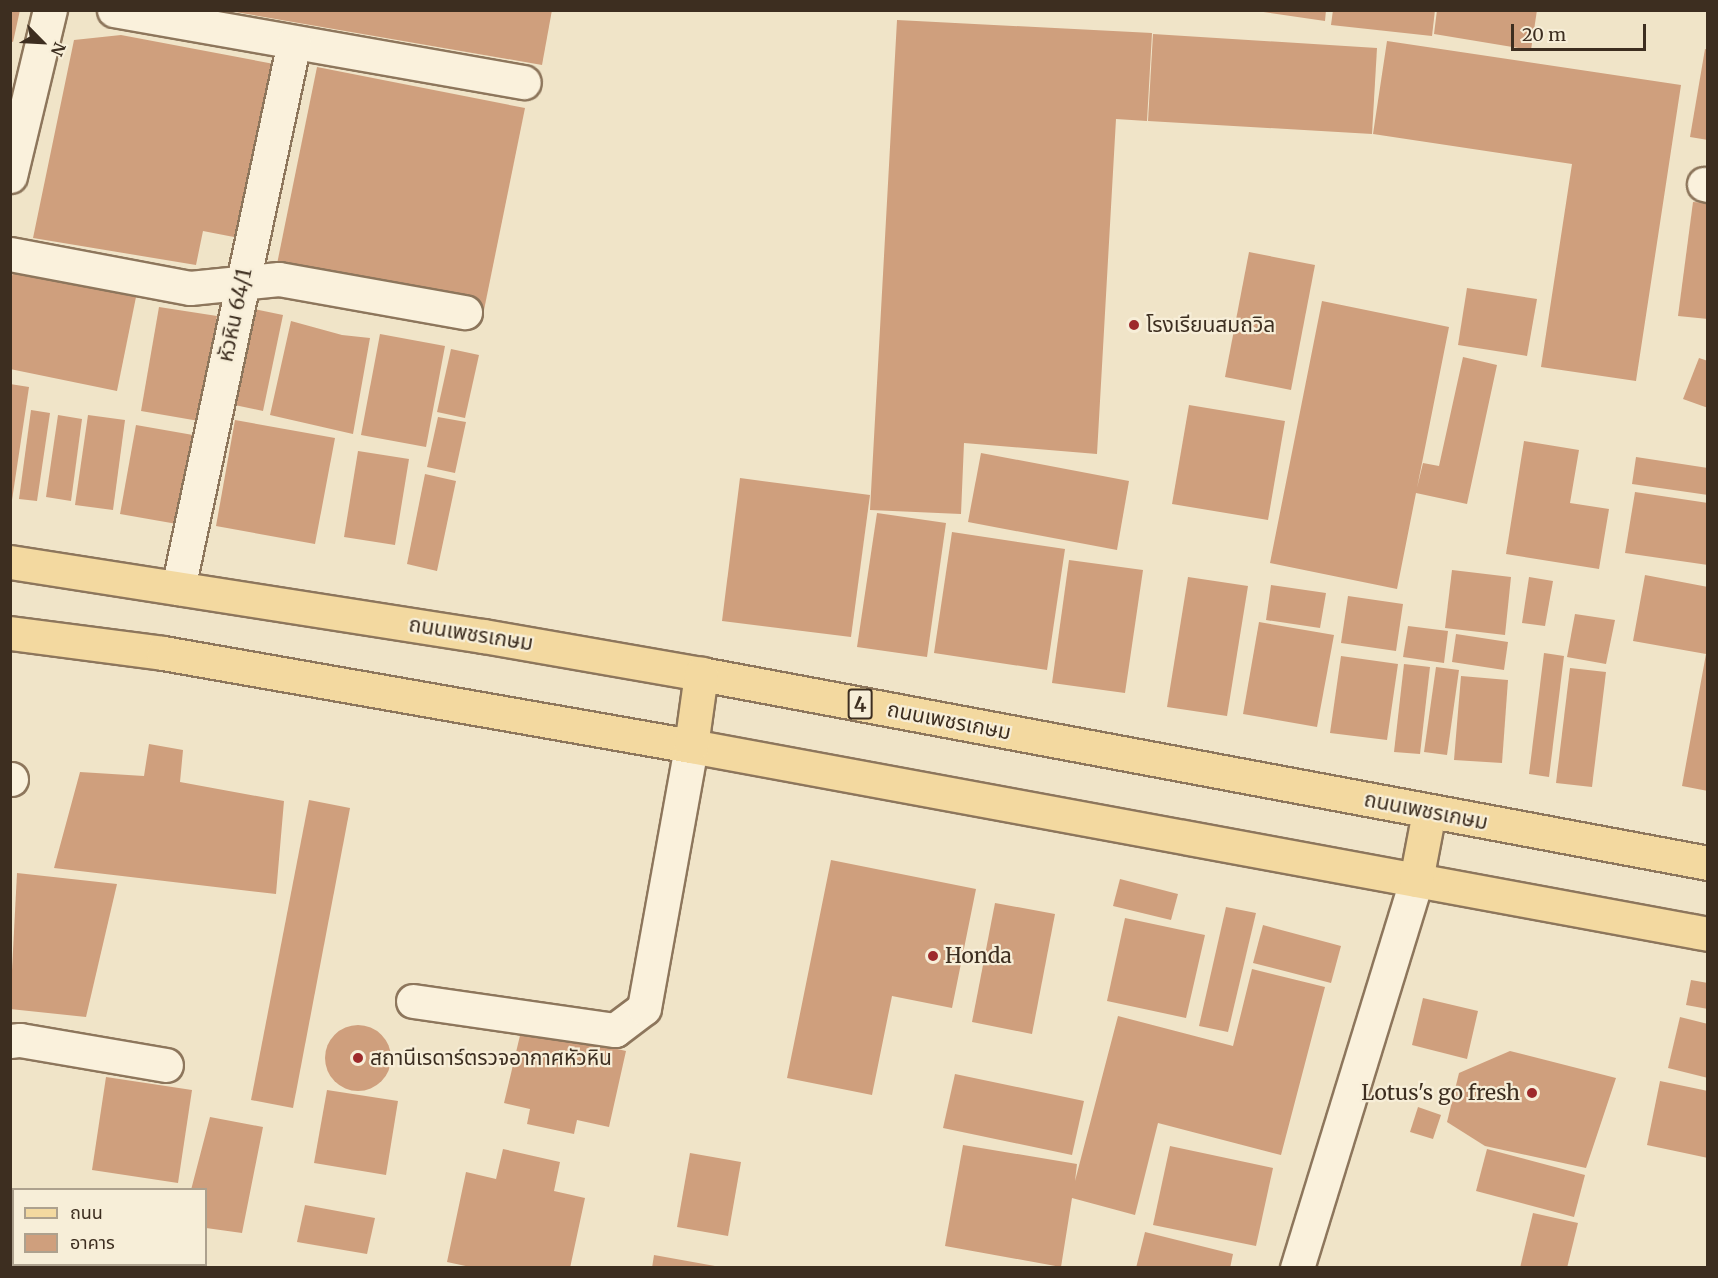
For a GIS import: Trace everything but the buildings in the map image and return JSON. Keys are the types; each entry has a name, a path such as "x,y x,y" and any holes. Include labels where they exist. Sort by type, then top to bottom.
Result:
{"main road":[{"name":"ถนนเพชรเกษม","path":"10,561 473,634 701,674 1707,863"},
{"path":"10,633 163,653 691,746 1707,934"},
{"path":"691,746 701,674"},
{"path":"1416,880 1429,812"}],"street":[{"path":"10,176 50,10"},
{"path":"114,10 524,82"},
{"name":"หัวหิน 64/1","path":"178,588 294,42"},
{"path":"10,254 190,288 279,279 465,312"},
{"path":"413,1001 615,1030 644,1008 691,746"},
{"path":"1297,1268 1416,880"},
{"path":"10,1041 21,1040 166,1065"}],"place":[{"name":"โรงเรียนสมถวิล","path":"1134,325"},
{"name":"Honda","path":"933,956"},
{"name":"สถานีเรดาร์ตรวจอากาศหัวหิน","path":"358,1058"},
{"name":"Lotus's go fresh","path":"1532,1093"}]}
